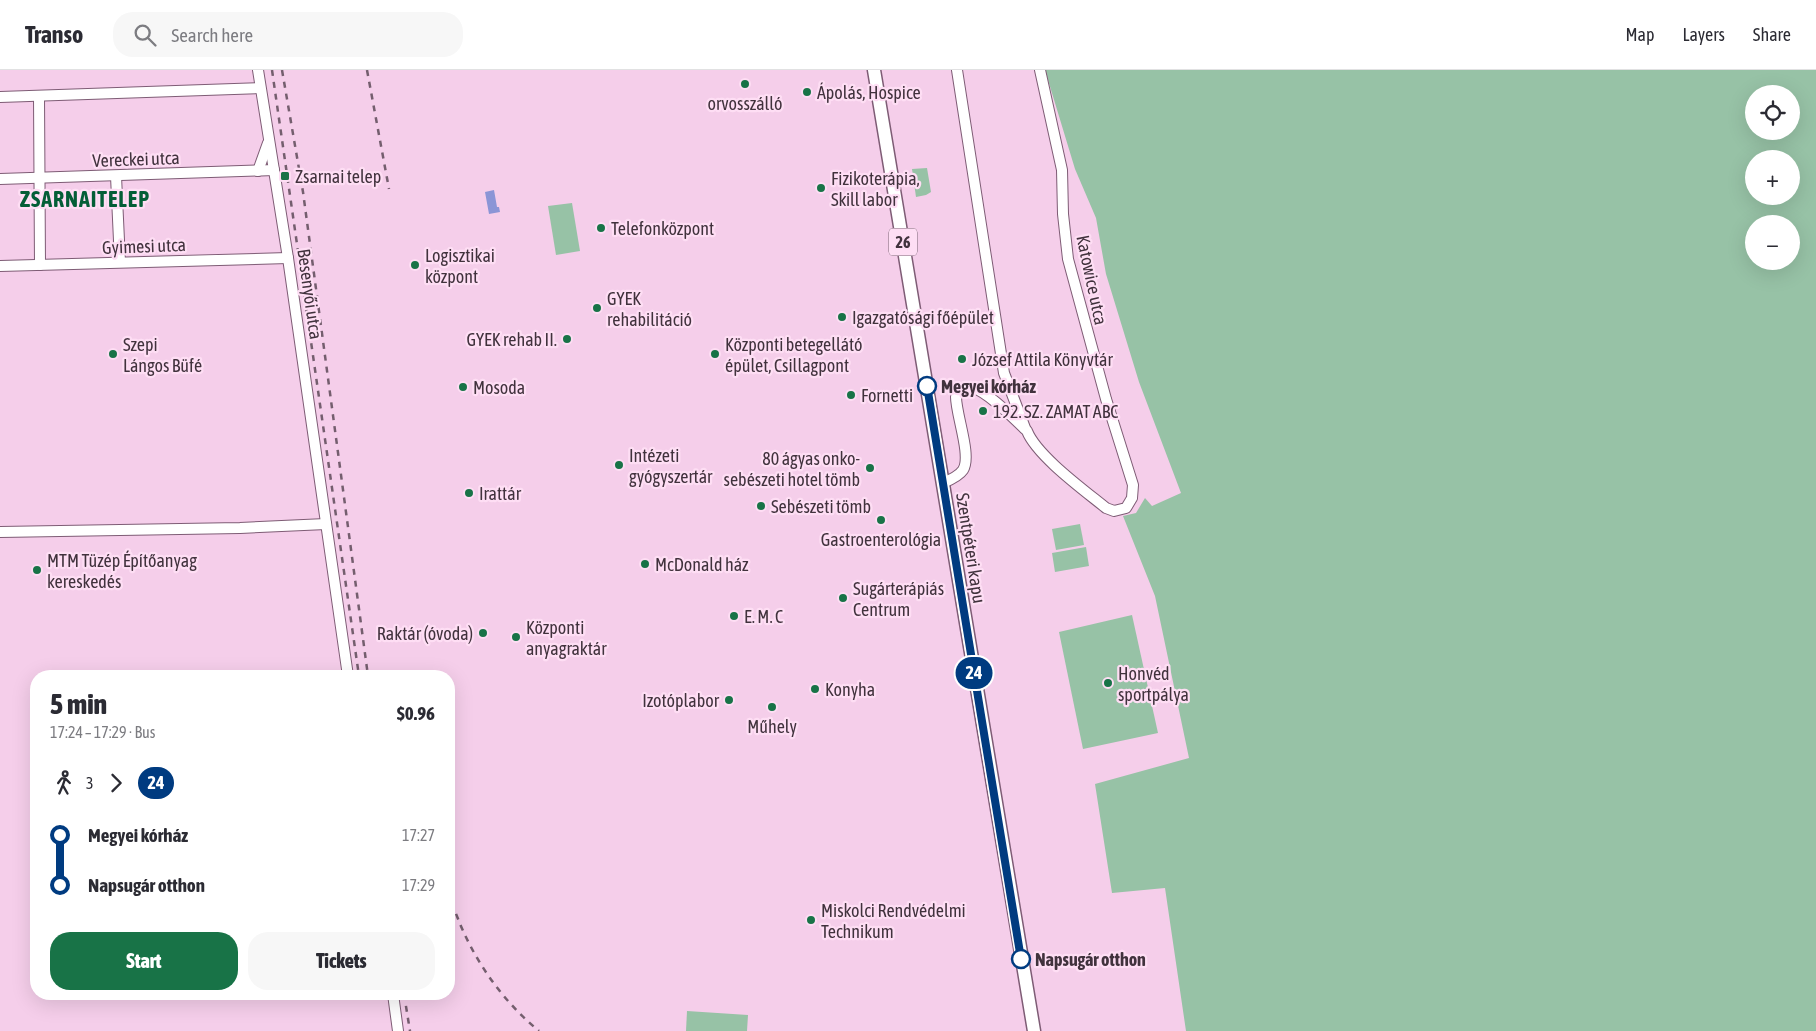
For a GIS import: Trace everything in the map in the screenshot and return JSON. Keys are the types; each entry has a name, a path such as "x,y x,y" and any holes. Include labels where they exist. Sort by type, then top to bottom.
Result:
{"main road":[{"name":"Szentpéteri kapu","path":"874,70 1034,1031"}],"street":[{"name":"Besenyői utca","path":"258,70 288,258 347,670"},
{"name":"Katowice utca","path":"957,70 1004,373 1030,438 1059,469 1106,508 1114,511 1121,510 1130,504 1133,492 1132,478 1106,399 1068,259 1062,214 1062,170 1040,70"},
{"path":"0,97 260,88"},
{"path":"39,96 40,265"},
{"path":"258,171 269,139"},
{"name":"Vereckei utca","path":"0,179 274,170"},
{"path":"116,176 120,262"},
{"name":"Gyimesi utca","path":"0,266 288,258"},
{"name":"Katowice utca","path":"943,483 960,473 964,468 966,458 956,407 956,397 965,388 974,387 986,394 1027,431"},
{"path":"995,403 1007,403 1012,394"},
{"path":"0,532 240,528 326,524"},
{"path":"394,1000 398,1031"}],"green space":[{"path":"1045,70 1816,70 1816,1031 1186,1031 1165,888 1112,893 1095,784 1189,758 1155,596 1123,516 1136,513 1145,498 1152,506 1181,493 1139,382 1106,274 1096,218 1075,169"},
{"path":"927,168 931,192 916,197 912,169"},
{"path":"572,203 580,251 556,255 548,206"},
{"path":"1080,524 1084,545 1056,550 1052,529"},
{"path":"1086,547 1089,566 1055,572 1052,553"},
{"name":"Honvéd sportpálya","path":"1132,615 1158,733 1083,749 1059,632"},
{"path":"687,1011 748,1015 747,1031 686,1031"}],"water":[{"path":"494,190 497,207 499,207 500,212 489,214 485,192"}],"railway":[{"path":"272,70 358,670"},
{"path":"282,70 303,192 367,670"},
{"path":"367,70 389,189"},
{"path":"455,912 475,954 493,982 514,1008 539,1031"},
{"path":"405,1000 410,1031"}],"bus line":[{"name":"24","path":"927,386 1021,959"}],"place":[{"name":"orvosszálló","path":"745,84"},
{"name":"Ápolás, Hospice","path":"807,92"},
{"name":"Zsarnai telep","path":"285,176"},
{"name":"Fizikoterápia, Skill labor","path":"821,188"},
{"name":"Telefonközpont","path":"601,228"},
{"name":"Logisztikai központ","path":"415,265"},
{"name":"GYEK rehabilitáció","path":"597,308"},
{"name":"Igazgatósági főépület","path":"842,317"},
{"name":"GYEK rehab II.","path":"567,339"},
{"name":"Szepi Lángos Büfé","path":"113,354"},
{"name":"Központi betegellátó épület, Csillagpont","path":"715,354"},
{"name":"József Attila Könyvtár","path":"962,359"},
{"name":"Megyei kórház","path":"927,386"},
{"name":"Mosoda","path":"463,387"},
{"name":"Fornetti","path":"851,395"},
{"name":"192. SZ. ZAMAT ABC","path":"983,411"},
{"name":"Intézeti gyógyszertár","path":"619,465"},
{"name":"80 ágyas onko- sebészeti hotel tömb","path":"870,468"},
{"name":"Irattár","path":"469,493"},
{"name":"Sebészeti tömb","path":"761,506"},
{"name":"Gastroenterológia","path":"881,520"},
{"name":"McDonald ház","path":"645,564"},
{"name":"MTM Tüzép Építőanyag kereskedés","path":"37,570"},
{"name":"Sugárterápiás Centrum","path":"843,598"},
{"name":"E. M. C","path":"734,616"},
{"name":"Raktár (óvoda)","path":"483,633"},
{"name":"Központi anyagraktár","path":"516,637"},
{"name":"Honvéd sportpálya","path":"1108,683"},
{"name":"Konyha","path":"815,689"},
{"name":"Izotóplabor","path":"729,700"},
{"name":"Műhely","path":"772,707"},
{"name":"Miskolci Rendvédelmi Technikum","path":"811,920"},
{"name":"Napsugár otthon","path":"1021,959"}],"district":[{"name":"ZSARNAITELEP","path":"85,199"}]}
